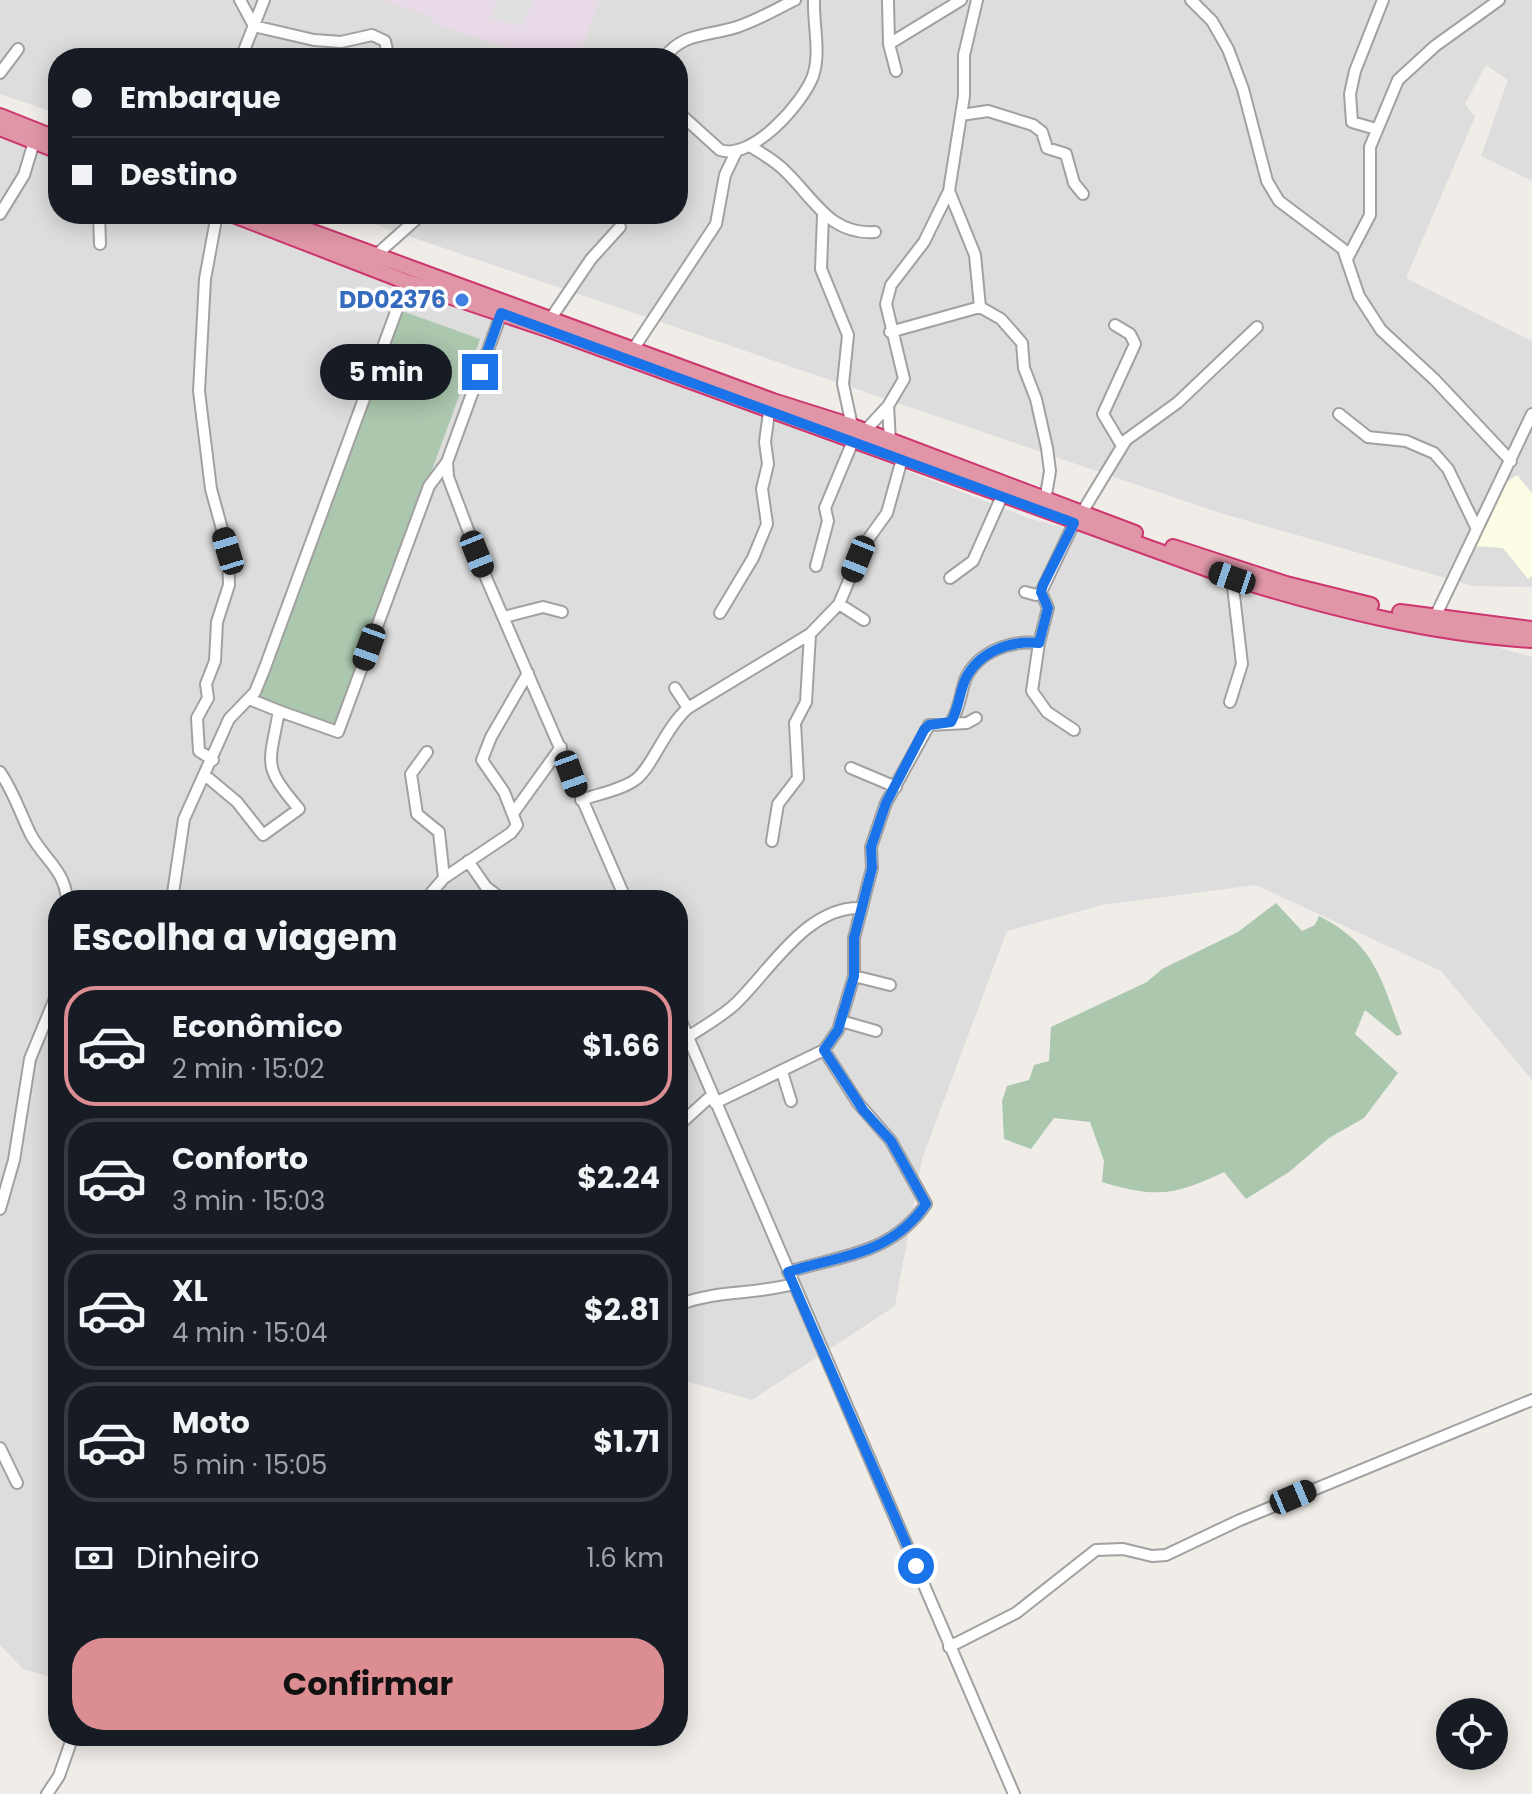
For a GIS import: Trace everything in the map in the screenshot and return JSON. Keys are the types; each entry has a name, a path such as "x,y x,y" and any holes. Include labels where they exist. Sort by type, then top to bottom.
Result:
{"highway":[{"path":"0,116 48,135"},
{"path":"0,128 48,147"},
{"path":"257,224 407,282 551,318 634,348 857,433 902,459 1002,496 1286,584 1435,617 1532,629"},
{"path":"290,224 769,412 890,441 1232,578 1294,597 1393,620 1448,631 1532,640"}],"street":[{"path":"240,0 254,26"},
{"path":"245,48 264,0"},
{"path":"672,48 678,41 737,27 773,14 795,0"},
{"path":"688,121 720,150 737,150 750,146 791,111 813,74 817,44 814,0"},
{"path":"888,0 889,44 896,71"},
{"path":"889,44 961,0"},
{"path":"816,566 828,521 825,508 857,433 888,406 904,379 890,332 886,304 891,285 924,242 949,191 961,115 964,55 977,0"},
{"path":"1191,0 1212,21 1228,49 1243,89 1264,171 1279,201 1332,240 1348,257 1359,296 1381,330 1435,380 1511,461"},
{"path":"1376,129 1352,122 1350,94 1383,0"},
{"path":"1348,257 1370,215 1368,157 1376,129 1398,80 1410,66 1499,0"},
{"path":"254,26 334,42 372,35 385,41 387,48"},
{"path":"0,73 18,49"},
{"path":"961,115 988,111 1033,125 1042,132 1047,148 1066,154 1070,174 1083,194"},
{"path":"0,214 24,175 34,142"},
{"path":"750,146 788,173 823,215 846,229 875,232"},
{"path":"634,348 716,224 725,175 737,150"},
{"path":"949,191 975,255 980,307"},
{"path":"823,215 821,269 848,335 843,384 857,433"},
{"path":"99,224 100,244"},
{"path":"213,760 199,751 197,718 208,698 206,684 215,661 218,619 229,585 228,551 211,489 199,391 205,279 215,224"},
{"path":"375,256 411,224"},
{"path":"551,318 591,259 620,227"},
{"path":"174,890 184,819 206,776 229,719 249,699 264,670 407,282"},
{"path":"890,332 980,307 1001,319 1022,343 1024,368 1036,399 1050,471 1045,501"},
{"path":"249,699 338,732 429,486 447,462 503,308"},
{"path":"1115,325 1130,334 1135,344 1103,414 1122,446"},
{"path":"1025,592 1036,595 1041,592 1078,518 1122,446 1136,430 1177,403 1257,327"},
{"path":"888,406 890,441"},
{"path":"720,613 753,558 767,524 762,489 768,464 765,442 769,412"},
{"path":"1339,414 1368,437 1406,441 1434,453 1448,469 1477,529"},
{"path":"1435,617 1532,414"},
{"path":"581,800 634,781 646,769 672,724 688,708 810,634 839,604 864,545 887,513 902,459"},
{"path":"447,462 456,504 622,890"},
{"path":"950,578 973,561 1002,496"},
{"path":"1230,702 1239,679 1242,650 1232,578"},
{"path":"1041,592 1048,608 1039,643 1034,696 1047,712 1074,730"},
{"path":"839,604 864,620"},
{"path":"504,617 543,607 562,612"},
{"path":"772,841 778,804 798,778 795,723 806,702 810,634"},
{"path":"951,722 973,669 997,648 1023,642 1039,643"},
{"path":"434,890 444,878 515,829 514,812 485,765 483,753 528,673"},
{"path":"675,688 688,708"},
{"path":"206,776 237,802 263,835 297,812 299,809 275,781 268,763 279,711"},
{"path":"688,1118 713,1099 782,1072 824,1050 841,1021 854,976 854,938 872,868 871,847 886,803 929,725 967,723 976,718"},
{"path":"514,812 561,747"},
{"path":"427,752 411,774 417,814 439,832 444,878"},
{"path":"851,768 896,787"},
{"path":"0,772 14,791 30,833 57,866 64,890"},
{"path":"468,861 490,890"},
{"path":"862,908 843,909 812,926 786,948 736,1003 688,1037 713,1099 761,1199 793,1284 1014,1794"},
{"path":"854,976 890,985"},
{"path":"0,1209 14,1160 30,1059 48,1015"},
{"path":"841,1021 876,1031"},
{"path":"788,1272 841,1260 875,1246 908,1229 926,1204 891,1141 863,1110 824,1050"},
{"path":"782,1072 791,1101"},
{"path":"688,1301 707,1294 750,1292 793,1284"},
{"path":"949,1647 1016,1613 1096,1550 1123,1549 1152,1556 1166,1555 1240,1520 1532,1400"},
{"path":"0,1448 17,1483"},
{"path":"47,1794 59,1776 70,1746"}],"shaded area":[{"path":"0,0 1532,0 1532,181 1481,156 1508,80 1486,65 1465,104 1475,117 1406,278 1532,341 1532,587 1473,586 1217,512 373,224 688,224 688,48 48,48 48,111 0,94"},
{"path":"383,0 600,0 582,48 508,48 431,22 433,17"},
{"path":"497,0 533,0 523,27 491,18"},
{"path":"0,118 48,136 48,224 279,224 1028,518 1532,657 1532,1080 1441,971 1256,885 1102,905 1007,931 922,1159 895,1306 752,1400 688,1382 688,890 48,890 48,1676 23,1669 0,1645"},
{"path":"399,310 480,339 334,737 254,706"},
{"path":"1517,475 1532,493 1532,576 1528,579 1503,548 1472,546 1501,486"},
{"path":"1276,903 1302,931 1315,925 1319,916 1338,927 1365,951 1381,980 1402,1034 1397,1036 1365,1010 1355,1034 1398,1073 1364,1118 1329,1138 1289,1172 1246,1199 1224,1172 1191,1186 1164,1192 1136,1191 1102,1182 1104,1161 1090,1122 1054,1118 1031,1149 1004,1139 1002,1101 1007,1086 1029,1080 1034,1065 1049,1061 1051,1027 1147,982 1162,969 1238,932"}],"place":[{"name":"DD02376","path":"462,300"}],"route":[{"path":"480,372 501,313 1074,523 1043,585 1041,592 1048,608 1039,643 1023,642 997,648 973,669 966,678 957,713 951,722 929,725 924,730 886,803 870,851 872,868 854,938 854,976 844,1001 838,1030 824,1050 863,1110 878,1123 891,1141 926,1204 908,1229 866,1251 788,1272 916,1566"}]}
